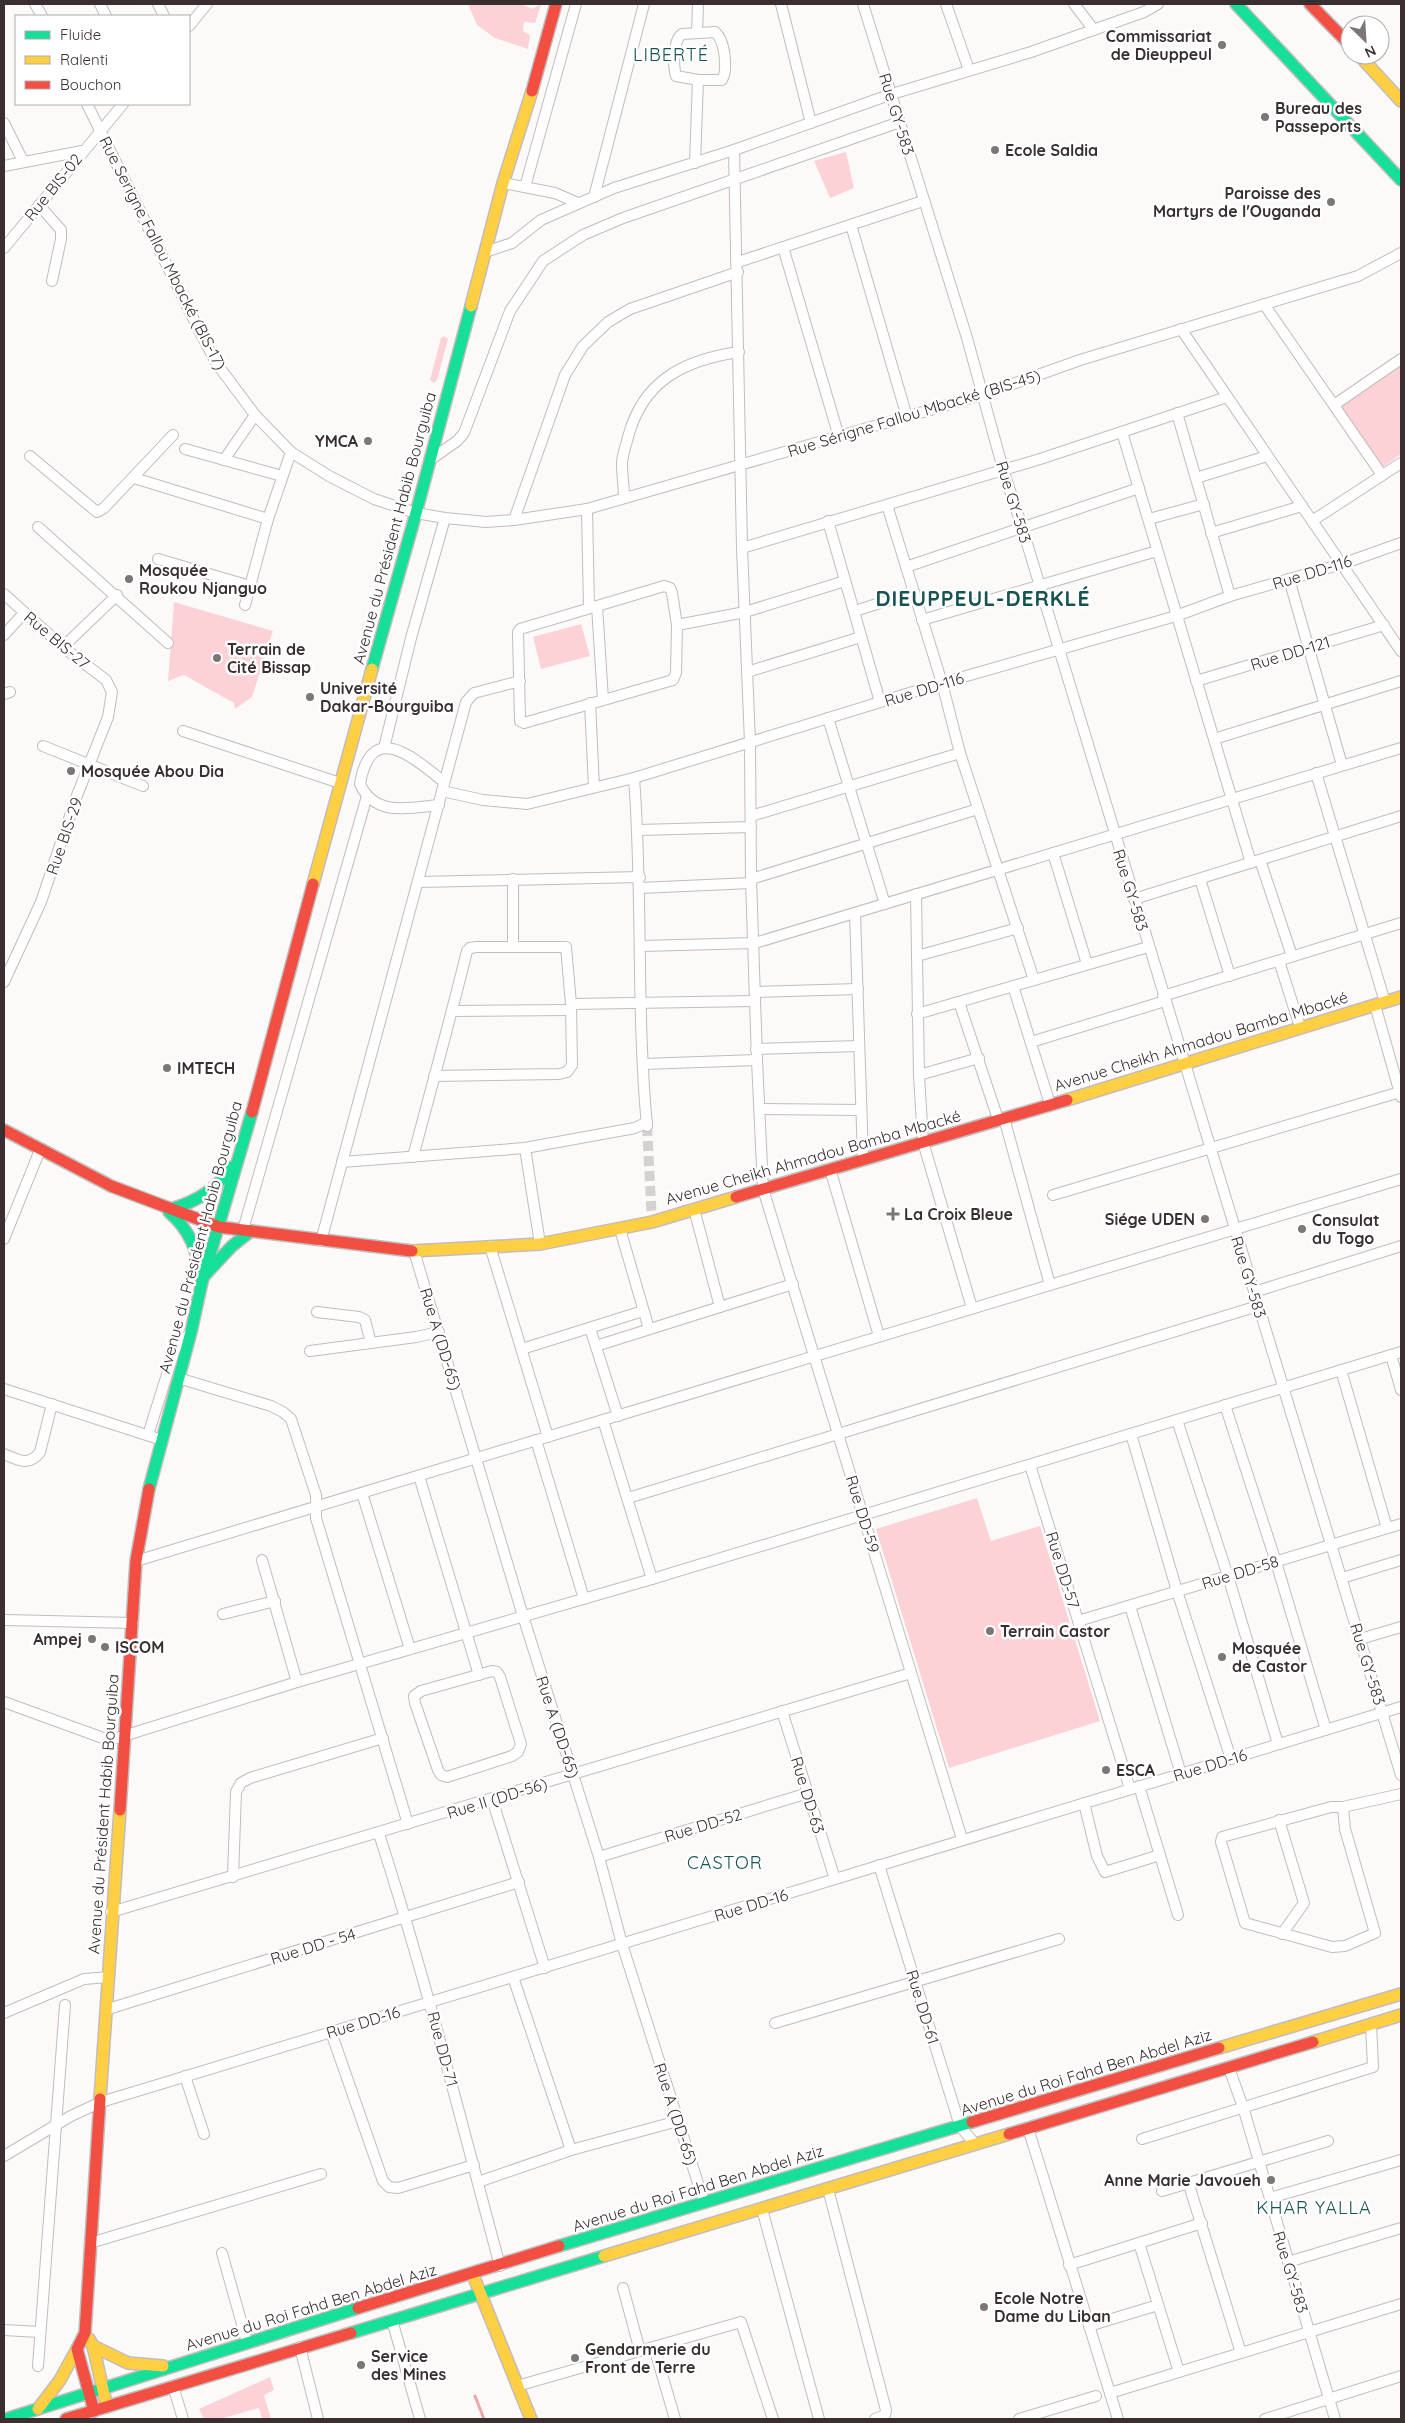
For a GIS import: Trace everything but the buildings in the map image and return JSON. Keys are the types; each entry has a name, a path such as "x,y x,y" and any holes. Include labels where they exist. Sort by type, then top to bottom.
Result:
{"main road":[{"name":"Avenue du Président Habib Bourguiba","path":"85,2332 108,2009 111,1912 136,1561 147,1494 191,1332 203,1280 240,1156 343,770 416,513 503,183 521,129 556,4"},
{"path":"1236,4 1401,180"},
{"path":"1310,4 1340,35"},
{"path":"1368,65 1401,100"},
{"name":"Avenue Cheikh Ahmadou Bamba Mbacké","path":"4,1130 111,1186 219,1227 321,1242 414,1251 540,1244 620,1229 694,1210 1185,1065 1300,1027 1401,997"},
{"path":"165,1207 202,1199 212,1192 240,1156"},
{"path":"165,1207 188,1230 194,1240 203,1280"},
{"path":"203,1280 247,1231"},
{"name":"Avenue du Roi Fahd Ben Abdel Aziz","path":"6,2419 247,2342 473,2275 704,2202 1401,1994"},
{"path":"66,2419 100,2412 173,2386 300,2347 481,2294 1401,2015"},
{"path":"473,2275 531,2419"},
{"path":"85,2332 93,2346 102,2389 100,2412"},
{"path":"38,2409 59,2383 85,2332"},
{"path":"93,2346 128,2362 170,2367"},
{"path":"77,2349 88,2393 100,2412"}],"street":[{"path":"35,4 41,15"},
{"path":"190,25 207,4"},
{"path":"525,187 576,4"},
{"path":"594,197 644,4"},
{"path":"697,34 698,4"},
{"path":"781,4 811,123"},
{"name":"Rue GY-583","path":"863,4 967,338 1003,469 1022,526 1058,650 1401,1775"},
{"path":"946,4 969,70"},
{"path":"1074,4 1094,30"},
{"path":"485,252 512,242 541,220 594,197 892,94 1031,52 1144,12 1158,4"},
{"path":"715,32 719,35 725,74 722,80 716,82 681,78 675,72 678,36 682,34 697,34 715,32"},
{"path":"695,163 698,80"},
{"name":"Rue Serigne Fallou Mbacké (BIS-17)","path":"88,105 206,343 233,387 255,415 291,452 329,476 374,499 416,513"},
{"name":"Rue BIS-02","path":"4,248 82,150 122,105"},
{"path":"430,460 457,441 464,433 510,311 544,261 583,235 623,218 736,181 900,122"},
{"path":"4,123 23,161"},
{"path":"4,166 82,150"},
{"name":"Rue DD-59","path":"734,150 738,267 742,548 750,742 751,881 756,1049 763,1189 962,1839"},
{"path":"503,183 555,193 578,203"},
{"path":"514,520 565,375 583,346 608,322 630,309 738,267 783,247 923,201"},
{"path":"39,205 60,230 61,240 52,281"},
{"path":"851,225 907,417"},
{"path":"783,247 839,437"},
{"name":"Rue Sérigne Fallou Mbacké (BIS-45)","path":"416,513 486,522 514,520 587,509 982,395 1080,360 1358,276 1401,253"},
{"path":"1264,304 1382,475"},
{"path":"1181,329 1401,651"},
{"path":"624,498 622,462 637,410 647,394 665,378 687,366 721,354 739,352"},
{"path":"1334,405 1401,359"},
{"path":"742,548 1122,432 1227,397"},
{"path":"1177,413 1230,596"},
{"path":"224,460 255,415"},
{"path":"1122,432 1232,799 1292,956"},
{"path":"30,456 94,512 104,508 173,435"},
{"path":"185,449 282,476"},
{"path":"245,604 268,519 291,452"},
{"path":"1196,478 1268,456"},
{"path":"1312,521 1401,463"},
{"path":"134,478 268,519"},
{"path":"906,567 1022,526 1139,488"},
{"path":"1149,519 1204,504"},
{"path":"886,505 942,683 960,753 1000,869 1034,980"},
{"path":"1211,533 1302,506"},
{"path":"587,509 593,607 603,700"},
{"path":"384,748 411,638 445,518"},
{"path":"828,521 880,702"},
{"path":"38,527 117,595 168,643"},
{"name":"Rue DD-116","path":"443,787 483,800 527,804 634,778 942,683 1176,616 1230,596 1342,564 1401,542"},
{"path":"922,620 1038,584 1157,551"},
{"path":"158,559 250,586"},
{"path":"1289,579 1342,765"},
{"path":"677,625 745,612 845,581"},
{"path":"664,586 670,588 672,593 677,625 676,673 673,680 524,723 520,721 518,632 520,629 664,586"},
{"path":"855,610 914,592"},
{"name":"Rue BIS-27","path":"4,594 63,647 111,686"},
{"path":"63,647 117,595"},
{"path":"4,635 24,613"},
{"name":"Rue DD-121","path":"1196,681 1384,625"},
{"path":"747,672 861,638"},
{"path":"321,1242 443,787 469,697 474,693 520,681"},
{"path":"1214,739 1401,681"},
{"name":"Rue BIS-29","path":"4,982 41,902 69,820 108,717 112,698 111,686"},
{"path":"590,703 594,787"},
{"path":"828,718 885,904"},
{"path":"183,731 340,783"},
{"path":"43,746 143,786"},
{"path":"439,804 391,808 375,803 367,796 360,784 362,771 369,756 384,748 404,752 443,787"},
{"path":"641,946 754,943 1401,748"},
{"path":"751,816 960,753"},
{"path":"343,770 362,771"},
{"path":"1053,1195 1401,1094 1365,934 1316,773"},
{"path":"342,1162 524,1148 635,1128 647,1124 641,1003 640,877 634,778"},
{"path":"247,1231 367,796"},
{"path":"640,888 751,881 978,809"},
{"path":"1134,899 1401,816"},
{"path":"638,830 751,827"},
{"path":"1053,852 1086,964"},
{"path":"418,882 640,877"},
{"path":"513,946 514,879"},
{"path":"1200,879 1230,976"},
{"path":"916,894 917,1014 923,1142 972,1308"},
{"path":"855,913 863,1159"},
{"path":"1031,1042 1292,956 1401,924"},
{"path":"917,956 1018,928"},
{"path":"413,1157 434,1076 452,1011 467,951 470,948 513,946 566,947 571,1007 572,1065 567,1072 559,1074 434,1076"},
{"path":"917,1014 1148,946"},
{"path":"1279,961 1300,1027"},
{"path":"1013,986 1050,1104"},
{"path":"452,1011 571,1007 858,989"},
{"path":"959,1002 1001,1119 1050,1285"},
{"path":"756,1049 860,1046"},
{"path":"919,1075 979,1058"},
{"path":"643,1064 757,1060"},
{"path":"760,1109 861,1110"},
{"path":"524,1148 540,1244"},
{"path":"4,1239 40,1150"},
{"path":"830,1169 879,1336"},
{"path":"136,1561 1401,1179"},
{"path":"694,1210 720,1307"},
{"path":"620,1229 649,1328"},
{"path":"490,1246 548,1437"},
{"path":"1254,1292 1401,1246"},
{"name":"Rue A (DD-65)","path":"414,1251 523,1616 599,1857 622,1944 704,2202"},
{"path":"596,1346 792,1284"},
{"path":"628,1498 1258,1306"},
{"path":"522,1349 643,1311"},
{"path":"317,1312 359,1317 364,1320 371,1343"},
{"path":"590,1328 618,1416"},
{"path":"148,1435 175,1349 191,1332"},
{"path":"310,1351 439,1332"},
{"path":"4,1702 110,1740 361,1663 652,1580 1401,1352"},
{"path":"1391,1355 1401,1390"},
{"path":"1341,1370 1387,1528"},
{"path":"178,1378 271,1406 291,1419 316,1495 316,1518 408,1824"},
{"path":"4,1389 162,1440"},
{"path":"4,1454 23,1462 30,1462 36,1458 40,1452 52,1404"},
{"path":"1225,1405 1276,1562 1326,1730"},
{"path":"603,1420 652,1580"},
{"path":"1177,1420 1228,1576 1278,1744"},
{"path":"1131,1434 1177,1591 1231,1759"},
{"path":"536,1440 584,1599"},
{"name":"Rue DD-57","path":"1030,1465 1078,1621 1160,1855 1178,1915"},
{"path":"418,1476 479,1675"},
{"path":"362,1493 410,1649"},
{"name":"Rue DD-58","path":"1078,1621 1401,1524"},
{"path":"262,1560 297,1682"},
{"path":"1342,1578 1401,1560"},
{"path":"223,1614 275,1600"},
{"path":"1130,1606 1181,1774"},
{"path":"4,1620 133,1624"},
{"path":"1360,1640 1401,1627"},
{"path":"492,1671 497,1672 500,1676 520,1744 518,1752 512,1756 447,1776 441,1775 414,1696 421,1691 479,1675 492,1671"},
{"name":"Rue II (DD-56)","path":"111,1912 379,1834 911,1672"},
{"name":"Rue DD-16","path":"4,2156 56,2125 101,2102 1401,1707"},
{"name":"Rue DD-63","path":"782,1711 835,1879"},
{"path":"233,1877 236,1792 241,1783 250,1778 383,1738"},
{"name":"Rue DD-52","path":"599,1857 808,1793"},
{"path":"1343,1807 1344,1829 1375,1933 1339,1948 1282,1934 1245,1922 1221,1842 1222,1837 1226,1834 1331,1807 1343,1807 1401,1794"},
{"path":"492,1799 545,1968"},
{"path":"1084,1803 1097,1856 1104,1872 1160,1855"},
{"path":"1279,1820 1304,1902 1282,1934"},
{"name":"Rue DD-71","path":"379,1834 406,1917 430,2001 500,2266"},
{"name":"Rue DD-61","path":"879,1866 960,2126 975,2144"},
{"name":"Rue DD - 54","path":"108,2009 519,1882"},
{"path":"775,2023 1059,1939"},
{"path":"4,2013 84,1979 109,1977"},
{"path":"513,1977 572,2150"},
{"path":"38,2366 64,2005"},
{"path":"1142,2139 1373,2068 1370,2024"},
{"path":"331,2032 383,2181 389,2187 398,2188 474,2166"},
{"name":"Rue GY-583","path":"1229,2068 1260,2163 1335,2419"},
{"path":"185,2076 204,2134"},
{"path":"478,2182 572,2150 678,2121"},
{"path":"1028,2128 1118,2419"},
{"path":"1162,2191 1189,2185 1328,2141"},
{"path":"1270,2198 1401,2160"},
{"path":"90,2243 322,2174"},
{"path":"1189,2185 1241,2353"},
{"path":"828,2189 886,2410 885,2415 875,2419"},
{"path":"762,2209 819,2419"},
{"path":"1069,2265 1202,2223"},
{"path":"1288,2262 1401,2228"},
{"path":"1139,2243 1179,2372"},
{"path":"222,2253 247,2342"},
{"path":"622,2288 640,2351"},
{"path":"1110,2394 1401,2304"},
{"path":"1089,2326 1158,2305"},
{"path":"392,2320 420,2419"},
{"path":"518,2386 741,2322 773,2419"},
{"path":"4,2330 40,2332"},
{"path":"300,2347 318,2419"},
{"path":"654,2347 675,2419"},
{"path":"1266,2419 1401,2376"},
{"path":"173,2386 183,2419"},
{"path":"1020,2419 1044,2416 1096,2396"}],"shaded area":[{"path":"468,4 522,4 532,9 541,4 535,23 524,22 523,31 530,35 528,49 495,38 477,25"},
{"path":"846,152 854,188 830,198 814,161"},
{"path":"444,336 448,339 437,380 434,383 430,380 441,338"},
{"path":"1401,363 1401,454 1383,467 1340,405"},
{"name":"Terrain de Cité Bissap","path":"174,602 273,631 252,697 235,709 234,703 184,675 168,681"},
{"path":"581,624 590,656 541,669 533,637"},
{"name":"Terrain Castor","path":"977,1498 991,1541 1040,1526 1100,1721 949,1768 876,1529"},
{"path":"270,2377 274,2390 264,2395 271,2419 262,2419 259,2408 220,2419 204,2419 199,2409"}],"waterway":[{"path":"475,2396 484,2419"}],"tunnel":[{"path":"647,1126 652,1222"}],"traffic: fast":[{"path":"1236,4 1401,180"},
{"path":"372,669 471,306"},
{"path":"149,1489 191,1332 202,1282 252,1112"},
{"path":"171,1209 205,1194 232,1167"},
{"path":"169,1212 177,1219 192,1242 202,1279"},
{"path":"204,1276 232,1246 251,1231"},
{"path":"559,2246 972,2122"},
{"path":"351,2333 604,2256"},
{"path":"6,2419 358,2308"}],"traffic: slow":[{"path":"1368,65 1401,101"},
{"path":"471,306 503,183 532,91"},
{"path":"313,884 372,669"},
{"path":"1067,1100 1401,997"},
{"path":"412,1251 540,1244 652,1222 736,1197"},
{"path":"100,2099 120,1810"},
{"path":"1219,2048 1401,1994"},
{"path":"1313,2042 1401,2015"},
{"path":"604,2256 1009,2134"},
{"path":"473,2275 531,2419"},
{"path":"89,2339 93,2346 107,2407"},
{"path":"93,2346 128,2363 163,2366"},
{"path":"38,2409 60,2380 77,2349"}],"traffic: jam":[{"path":"532,91 556,4"},
{"path":"1310,4 1340,35"},
{"path":"252,1112 313,884"},
{"path":"736,1197 1067,1100"},
{"path":"4,1130 111,1186 219,1227 412,1251"},
{"path":"120,1810 136,1561 149,1489"},
{"path":"1009,2134 1313,2042"},
{"path":"972,2122 1219,2048"},
{"path":"94,2411 77,2349 85,2333 100,2099"},
{"path":"358,2308 559,2246"},
{"path":"66,2419 351,2333"}],"place":[{"name":"Commissariat de Dieuppeul","path":"1222,45"},
{"name":"Bureau des Passeports","path":"1265,117"},
{"name":"Ecole Saldia","path":"995,150"},
{"name":"Paroisse des Martyrs de l'Ouganda","path":"1331,202"},
{"name":"YMCA","path":"368,441"},
{"name":"Mosquée Roukou Njanguo","path":"129,579"},
{"name":"Terrain de Cité Bissap","path":"217,658"},
{"name":"Université Dakar-Bourguiba","path":"310,697"},
{"name":"Mosquée Abou Dia","path":"71,771"},
{"name":"IMTECH","path":"167,1068"},
{"name":"La Croix Bleue","path":"893,1214"},
{"name":"Siége UDEN","path":"1205,1219"},
{"name":"Consulat du Togo","path":"1302,1229"},
{"name":"Terrain Castor","path":"990,1631"},
{"name":"Ampej","path":"92,1639"},
{"name":"ISCOM","path":"105,1647"},
{"name":"Mosquée de Castor","path":"1222,1657"},
{"name":"ESCA","path":"1106,1770"},
{"name":"Anne Marie Javoueh","path":"1271,2180"},
{"name":"Ecole Notre Dame du Liban","path":"984,2307"},
{"name":"Gendarmerie du Front de Terre","path":"575,2358"},
{"name":"Service des Mines","path":"361,2365"}],"district":[{"name":"LIBERTÉ","path":"671,54"},
{"name":"DIEUPPEUL-DERKLÉ","path":"983,598"},
{"name":"CASTOR","path":"725,1862"},
{"name":"KHAR YALLA","path":"1314,2207"}]}
